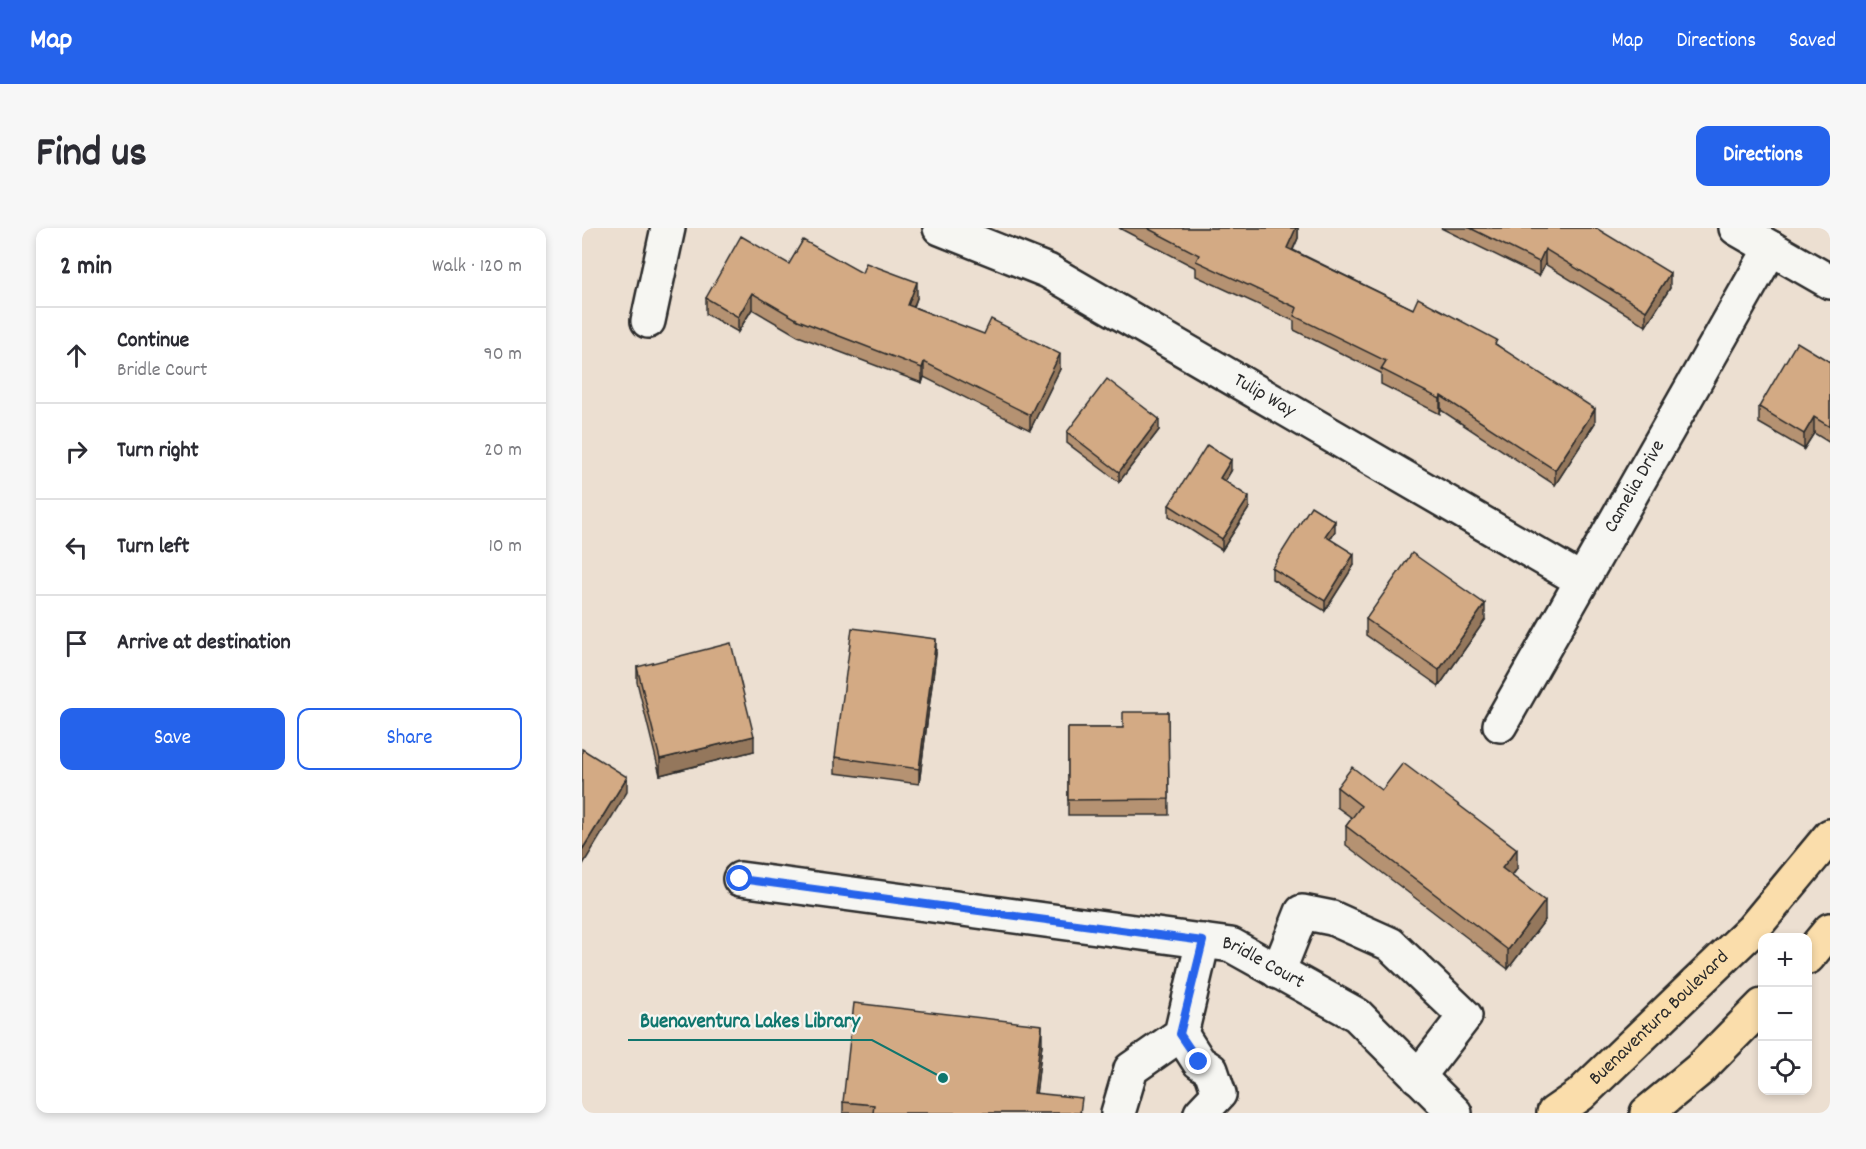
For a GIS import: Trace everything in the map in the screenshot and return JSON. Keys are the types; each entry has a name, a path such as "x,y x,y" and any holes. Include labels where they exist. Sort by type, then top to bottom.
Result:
{"main road":[{"name":"Buenaventura Boulevard","path":"1554,1113 1580,1095 1752,930 1830,837"},
{"path":"1812,952 1830,930"},
{"path":"1647,1113 1699,1070 1758,1010"}],"street":[{"path":"648,321 668,228"},
{"name":"Tulip Way","path":"940,228 1048,271 1581,580"},
{"path":"1736,228 1830,282"},
{"name":"Camelia Drive","path":"1500,725 1771,248"},
{"name":"Bridle Court","path":"740,879 1231,945 1357,1016 1455,1113"},
{"path":"1278,972 1302,912 1332,918 1390,944 1465,1016 1418,1077"},
{"path":"1118,1113 1131,1069 1180,1034 1203,941"},
{"path":"1180,1034 1199,1062 1211,1070 1219,1094 1201,1113"}],"building":[{"path":"1147,228 1296,228 1287,248 1413,309 1418,298 1497,340 1495,344 1595,409 1555,470 1441,396 1440,399 1381,369 1386,361 1294,316 1297,308 1196,261 1199,255"},
{"path":"1470,228 1596,228 1670,273 1646,311 1545,249 1539,262"},
{"path":"741,236 789,264 803,240 862,273 866,263 917,282 908,305 984,334 991,319 1060,354 1030,415 924,362 922,368 798,320 752,293 738,317 706,298"},
{"path":"1797,342 1830,362 1830,427 1814,417 1804,434 1759,407"},
{"path":"1107,379 1159,419 1119,472 1067,432"},
{"path":"1207,445 1231,460 1220,478 1249,497 1222,539 1169,505"},
{"path":"1311,506 1335,521 1325,536 1354,554 1325,601 1272,568"},
{"path":"1412,553 1485,604 1439,670 1366,619"},
{"path":"852,628 936,639 919,769 835,757"},
{"path":"731,643 754,736 660,759 637,667"},
{"path":"1123,712 1168,712 1169,799 1068,800 1068,728 1123,728"},
{"path":"582,749 627,777 582,850"},
{"path":"1403,763 1517,849 1502,868 1545,901 1508,950 1346,826 1361,806 1337,787 1352,767 1382,790"},
{"path":"854,1003 1042,1025 1034,1093 1082,1098 1080,1113 873,1113 874,1105 843,1102"}],"place":[{"name":"Buenaventura Lakes Library","path":"943,1078"}],"route":[{"path":"740,879 1203,941 1180,1034 1199,1062"}]}
